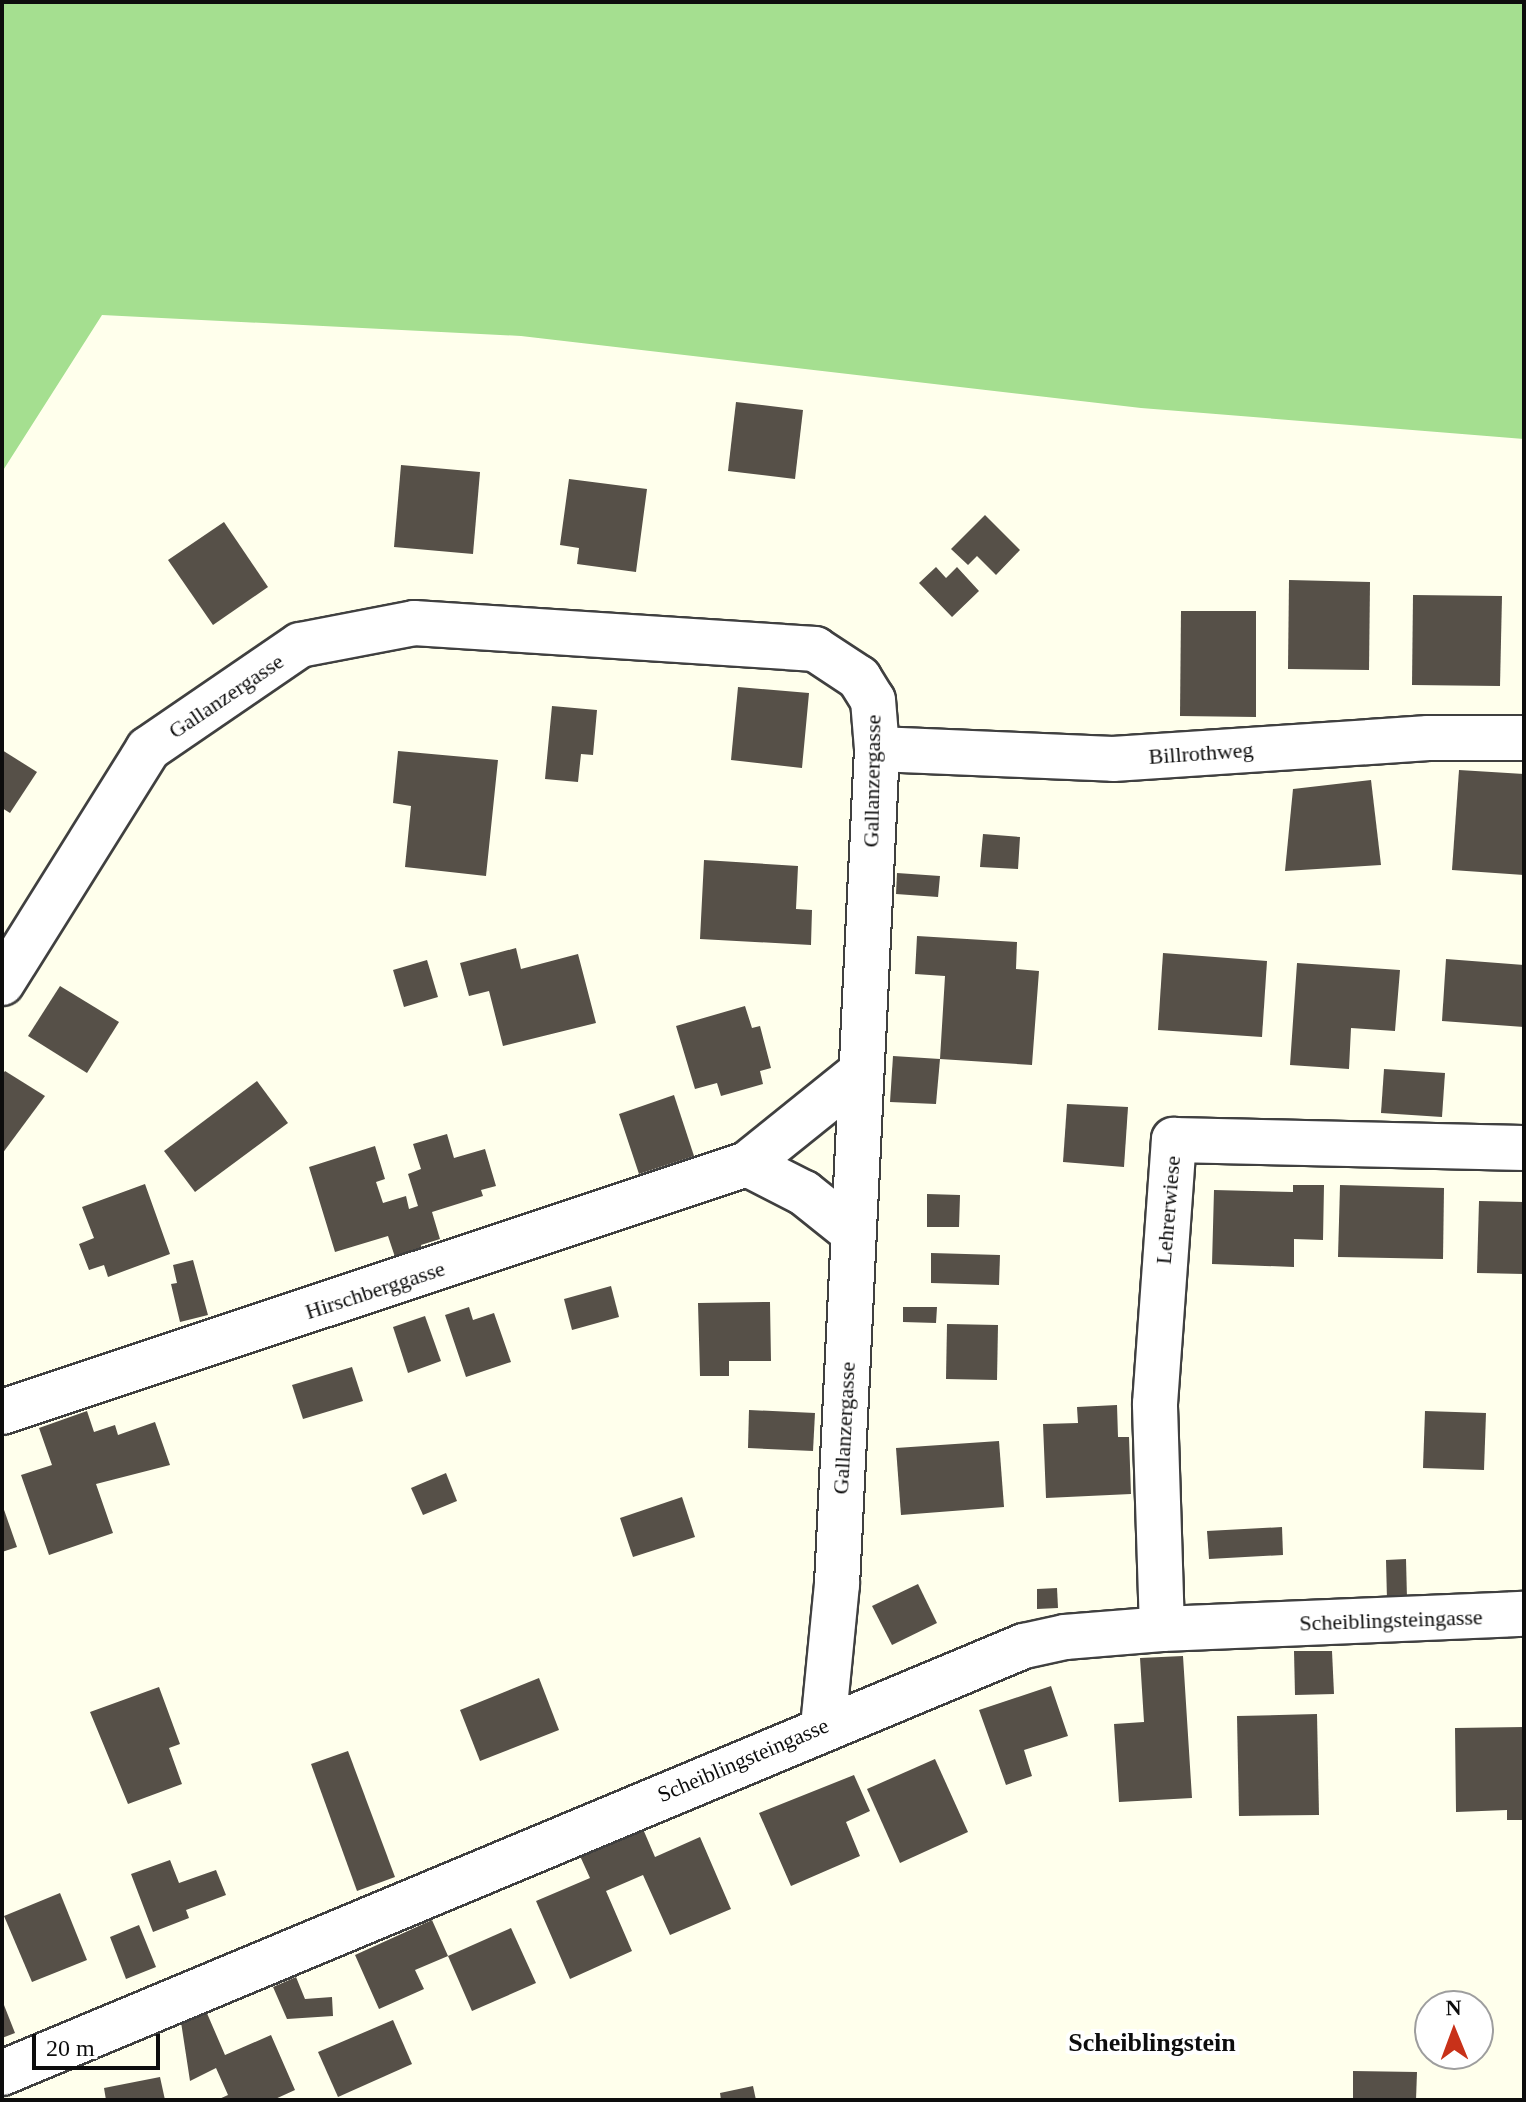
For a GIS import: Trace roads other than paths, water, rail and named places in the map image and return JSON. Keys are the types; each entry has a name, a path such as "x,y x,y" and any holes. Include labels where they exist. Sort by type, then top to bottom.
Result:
{"street":[{"name":"Gallanzergasse","path":"2,983 148,749 300,645 414,623 815,649 859,678 873,700 877,749 833,1640 823,1726"},
{"name":"Billrothweg","path":"877,749 1113,759 1428,738 1524,738"},
{"name":"Hirschberggasse","path":"2,1412 747,1164 859,1074"},
{"name":"Lehrerwiese","path":"1162,1629 1155,1404 1174,1140 1524,1148"},
{"path":"747,1164 804,1193 854,1233"},
{"name":"Scheiblingsteingasse","path":"2,2073 823,1726 1024,1646 1065,1637 1162,1629 1524,1614"}],"district":[{"name":"Scheiblingstein","path":"1152,2043"}]}
